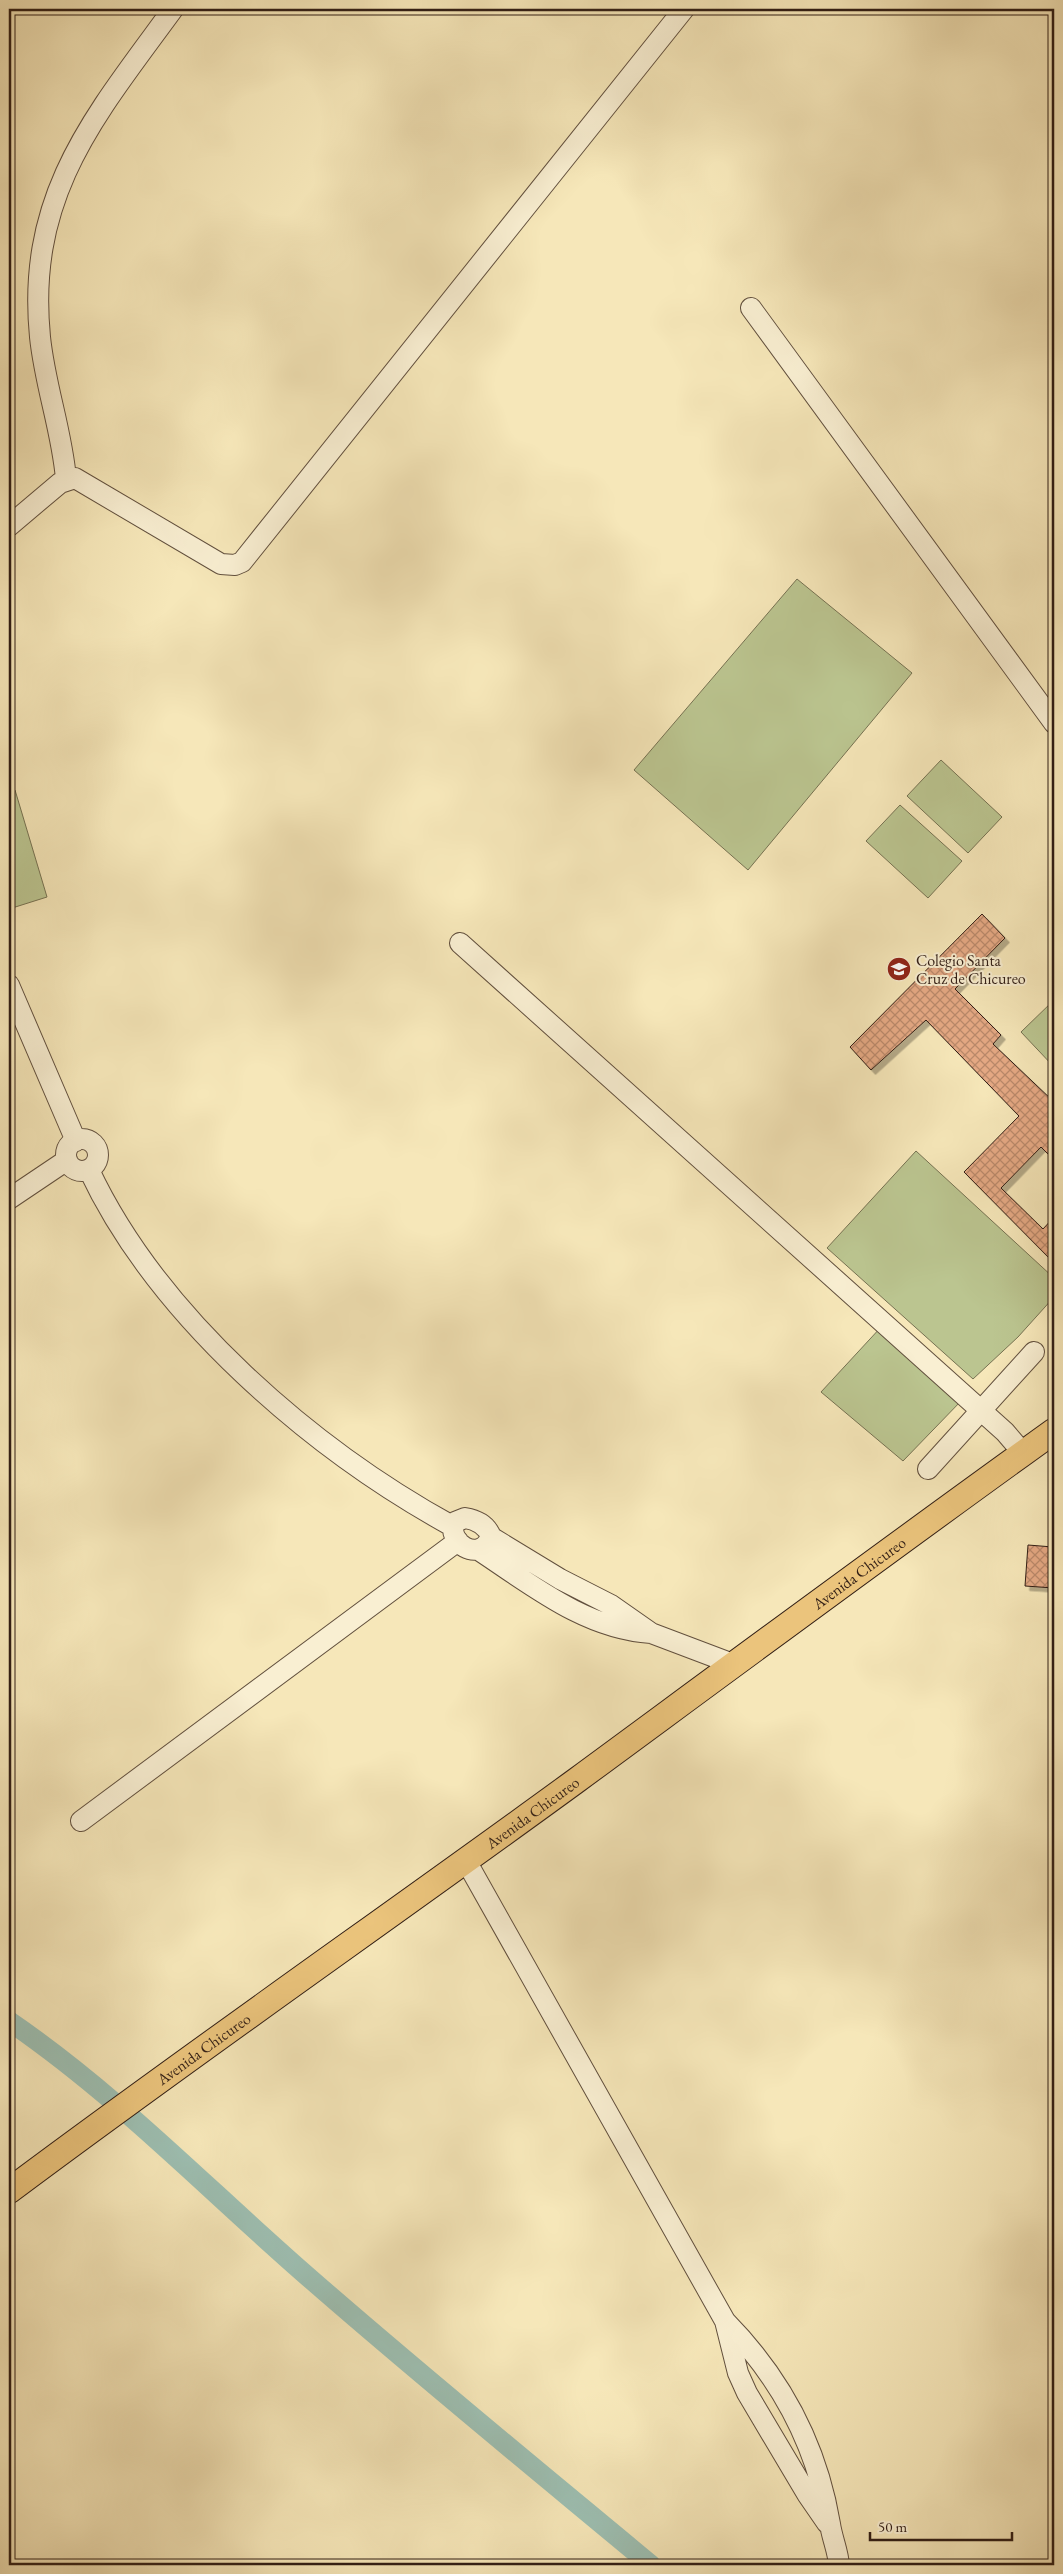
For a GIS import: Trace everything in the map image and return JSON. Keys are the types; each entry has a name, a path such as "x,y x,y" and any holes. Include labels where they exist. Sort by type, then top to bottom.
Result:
{"main road":[{"name":"Avenida Chicureo","path":"9,2191 128,2102 576,1780 1054,1431"}],"street":[{"path":"66,479 63,443 47,380 40,336 39,286 47,230 63,176 75,150 103,104 173,9"},
{"path":"9,526 66,479 75,478 85,482 221,564 234,565 242,562 259,544 684,9"},
{"path":"751,308 1054,723"},
{"path":"460,943 1006,1432 1023,1453"},
{"path":"9,985 76,1141"},
{"path":"87,1140 98,1152 97,1162 89,1170 78,1171 73,1169 67,1160 68,1149 76,1141 87,1140"},
{"path":"9,1200 67,1160"},
{"path":"89,1170 113,1218 142,1258 223,1352 279,1406 342,1457 455,1534 471,1549 486,1544 611,1605 651,1633 733,1664"},
{"path":"928,1469 1034,1352"},
{"path":"81,1822 455,1534 459,1520 471,1519 486,1526 486,1544"},
{"path":"465,1859 725,2321 759,2359 794,2414 818,2468 828,2507 830,2526 839,2565"},
{"path":"725,2321 738,2373 747,2393 807,2494 830,2526"}],"green space":[{"path":"797,579 912,673 748,870 634,770"},
{"path":"941,760 1002,817 968,853 907,796"},
{"path":"15,790 47,897 9,909 9,791"},
{"path":"900,805 962,861 928,898 866,841"},
{"path":"1054,1000 1054,1067 1021,1032"},
{"path":"916,1151 1054,1278 1054,1297 1018,1337 973,1379 827,1248"},
{"path":"882,1326 962,1400 903,1461 821,1392"}],"building":[{"path":"982,914 1005,938 955,989 1001,1035 993,1044 1054,1102 1054,1160 1041,1147 1001,1188 1043,1229 1054,1217 1054,1263 964,1172 1019,1116 926,1020 871,1070 850,1047"},
{"path":"1028,1545 1053,1547 1054,1588 1025,1586"}],"waterway":[{"path":"9,2021 89,2081 355,2318 651,2565"}],"place":[{"name":"Colegio Santa Cruz de Chicureo","path":"899,969"}]}
